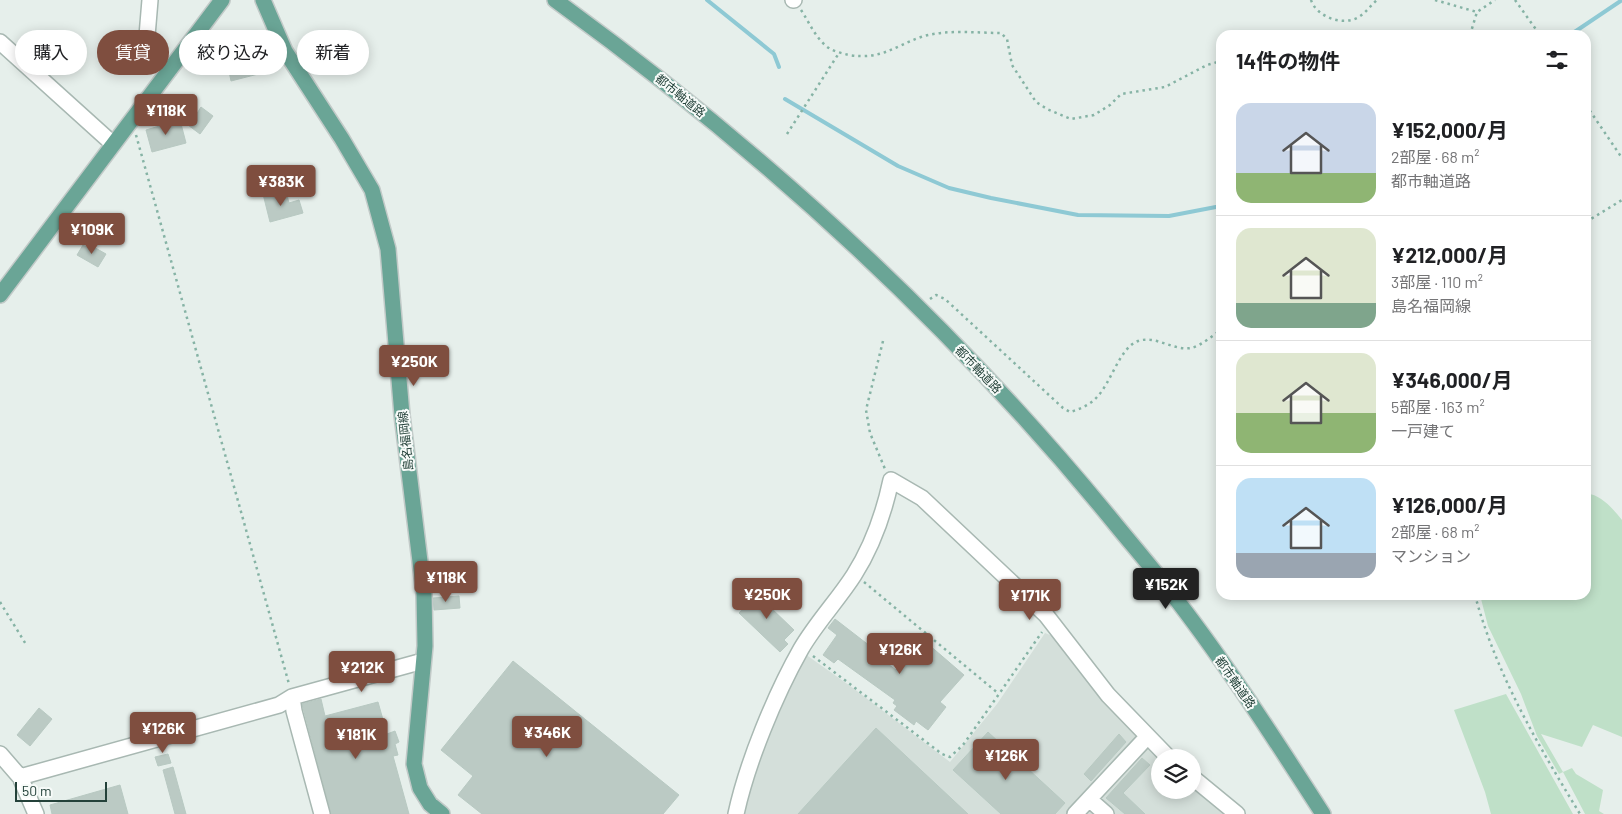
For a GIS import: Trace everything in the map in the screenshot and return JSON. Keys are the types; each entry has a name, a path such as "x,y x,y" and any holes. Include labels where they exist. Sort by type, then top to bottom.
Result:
{"main road":[{"path":"169,70 222,0"},
{"name":"島名福岡線","path":"263,0 285,51 342,139 372,190 388,249 402,415 424,594 423,661 414,764 420,788 430,804 442,814"},
{"name":"都市軸道路","path":"555,0 689,100 831,223 916,303 1013,404 1175,597 1247,696 1323,814"},
{"path":"0,295 165,75"}],"street":[{"path":"148,30 150,0"},
{"path":"0,42 113,144"},
{"path":"736,814 745,777 755,751 802,648 855,574 884,513 891,480 922,498 1049,620 1108,695 1160,749"},
{"path":"20,777 279,705 292,697 423,661"},
{"path":"292,697 294,711 322,814"},
{"path":"1076,814 1147,737"},
{"path":"0,754 20,777 36,814"},
{"path":"1201,784 1237,814"},
{"path":"1089,799 1106,814"}],"path":[{"path":"794,0 814,33 826,47 839,53 866,58 888,53 922,37 946,33 1001,33 1007,39 1012,64 1036,102 1047,110 1070,118 1094,115 1110,105 1121,94 1166,87 1207,65 1216,63"},
{"path":"1311,0 1317,12 1329,18 1343,20 1355,19 1367,11 1377,0"},
{"path":"1435,0 1477,12"},
{"path":"1472,30 1477,12 1495,0"},
{"path":"1515,0 1536,30"},
{"path":"787,134 839,53"},
{"path":"1591,112 1622,158"},
{"path":"132,120 292,697"},
{"path":"1591,219 1622,200"},
{"path":"928,300 936,294 945,299 1063,408 1070,412 1082,408 1097,398 1109,382 1126,349 1138,341 1151,340 1177,348 1193,348 1216,333"},
{"path":"883,341 866,410 870,432 891,480"},
{"path":"855,574 999,694"},
{"path":"1476,600 1501,669 1541,750 1580,814"},
{"path":"0,602 26,646"},
{"path":"802,648 946,756 950,757 962,745 999,694 1049,620"}],"shaded area":[{"path":"1045,633 1055,637 1152,749 1151,799 1201,799 1201,790 1230,814 744,814 758,762 805,654 950,762 997,704"}],"green space":[{"path":"1591,494 1606,503 1622,520 1622,737 1593,725 1582,747 1541,734 1563,772 1559,774 1537,736 1521,694 1488,626 1481,600 1591,600"},
{"path":"1506,694 1573,814 1491,814 1485,792 1454,710"},
{"path":"1572,768 1576,774 1603,790 1599,811 1604,814 1585,814 1563,772"}],"building":[{"path":"230,75 254,75 231,81"},
{"path":"201,107 213,116 200,134 184,122 192,111 196,115"},
{"path":"180,120 186,143 152,152 146,130"},
{"path":"276,190 279,197 287,195 289,203 299,200 303,213 270,222 263,194"},
{"path":"83,245 88,248 90,245 106,254 98,267 77,255"},
{"path":"761,589 773,601 769,606 794,630 784,640 788,644 780,652 739,613"},
{"path":"459,596 460,608 434,610 433,598"},
{"path":"835,619 879,653 877,656 896,670 921,638 964,675 940,702 946,707 928,730 916,721 914,725 894,710 897,706 893,703 895,700 838,659 834,663 823,655 837,635 828,628"},
{"path":"513,661 679,795 663,814 482,814 458,795 473,776 441,750"},
{"path":"321,699 325,716 378,702 387,734 395,731 399,742 395,744 398,755 393,756 409,814 331,814 302,704"},
{"path":"39,708 52,719 30,746 17,735"},
{"path":"876,728 968,814 798,814"},
{"path":"988,732 1065,803 1055,814 1001,814 953,770"},
{"path":"1119,734 1126,742 1091,781 1084,774"},
{"path":"168,754 171,763 158,766 155,757"},
{"path":"1142,758 1150,765 1123,793 1145,814 1125,814 1106,798"},
{"path":"173,767 186,814 175,814 163,770"},
{"path":"120,785 128,814 52,814 50,805"}],"waterway":[{"path":"707,0 774,54 779,67"},
{"path":"1577,30 1622,0"},
{"path":"785,99 898,166 949,188 1078,215 1169,216 1216,207"}]}
